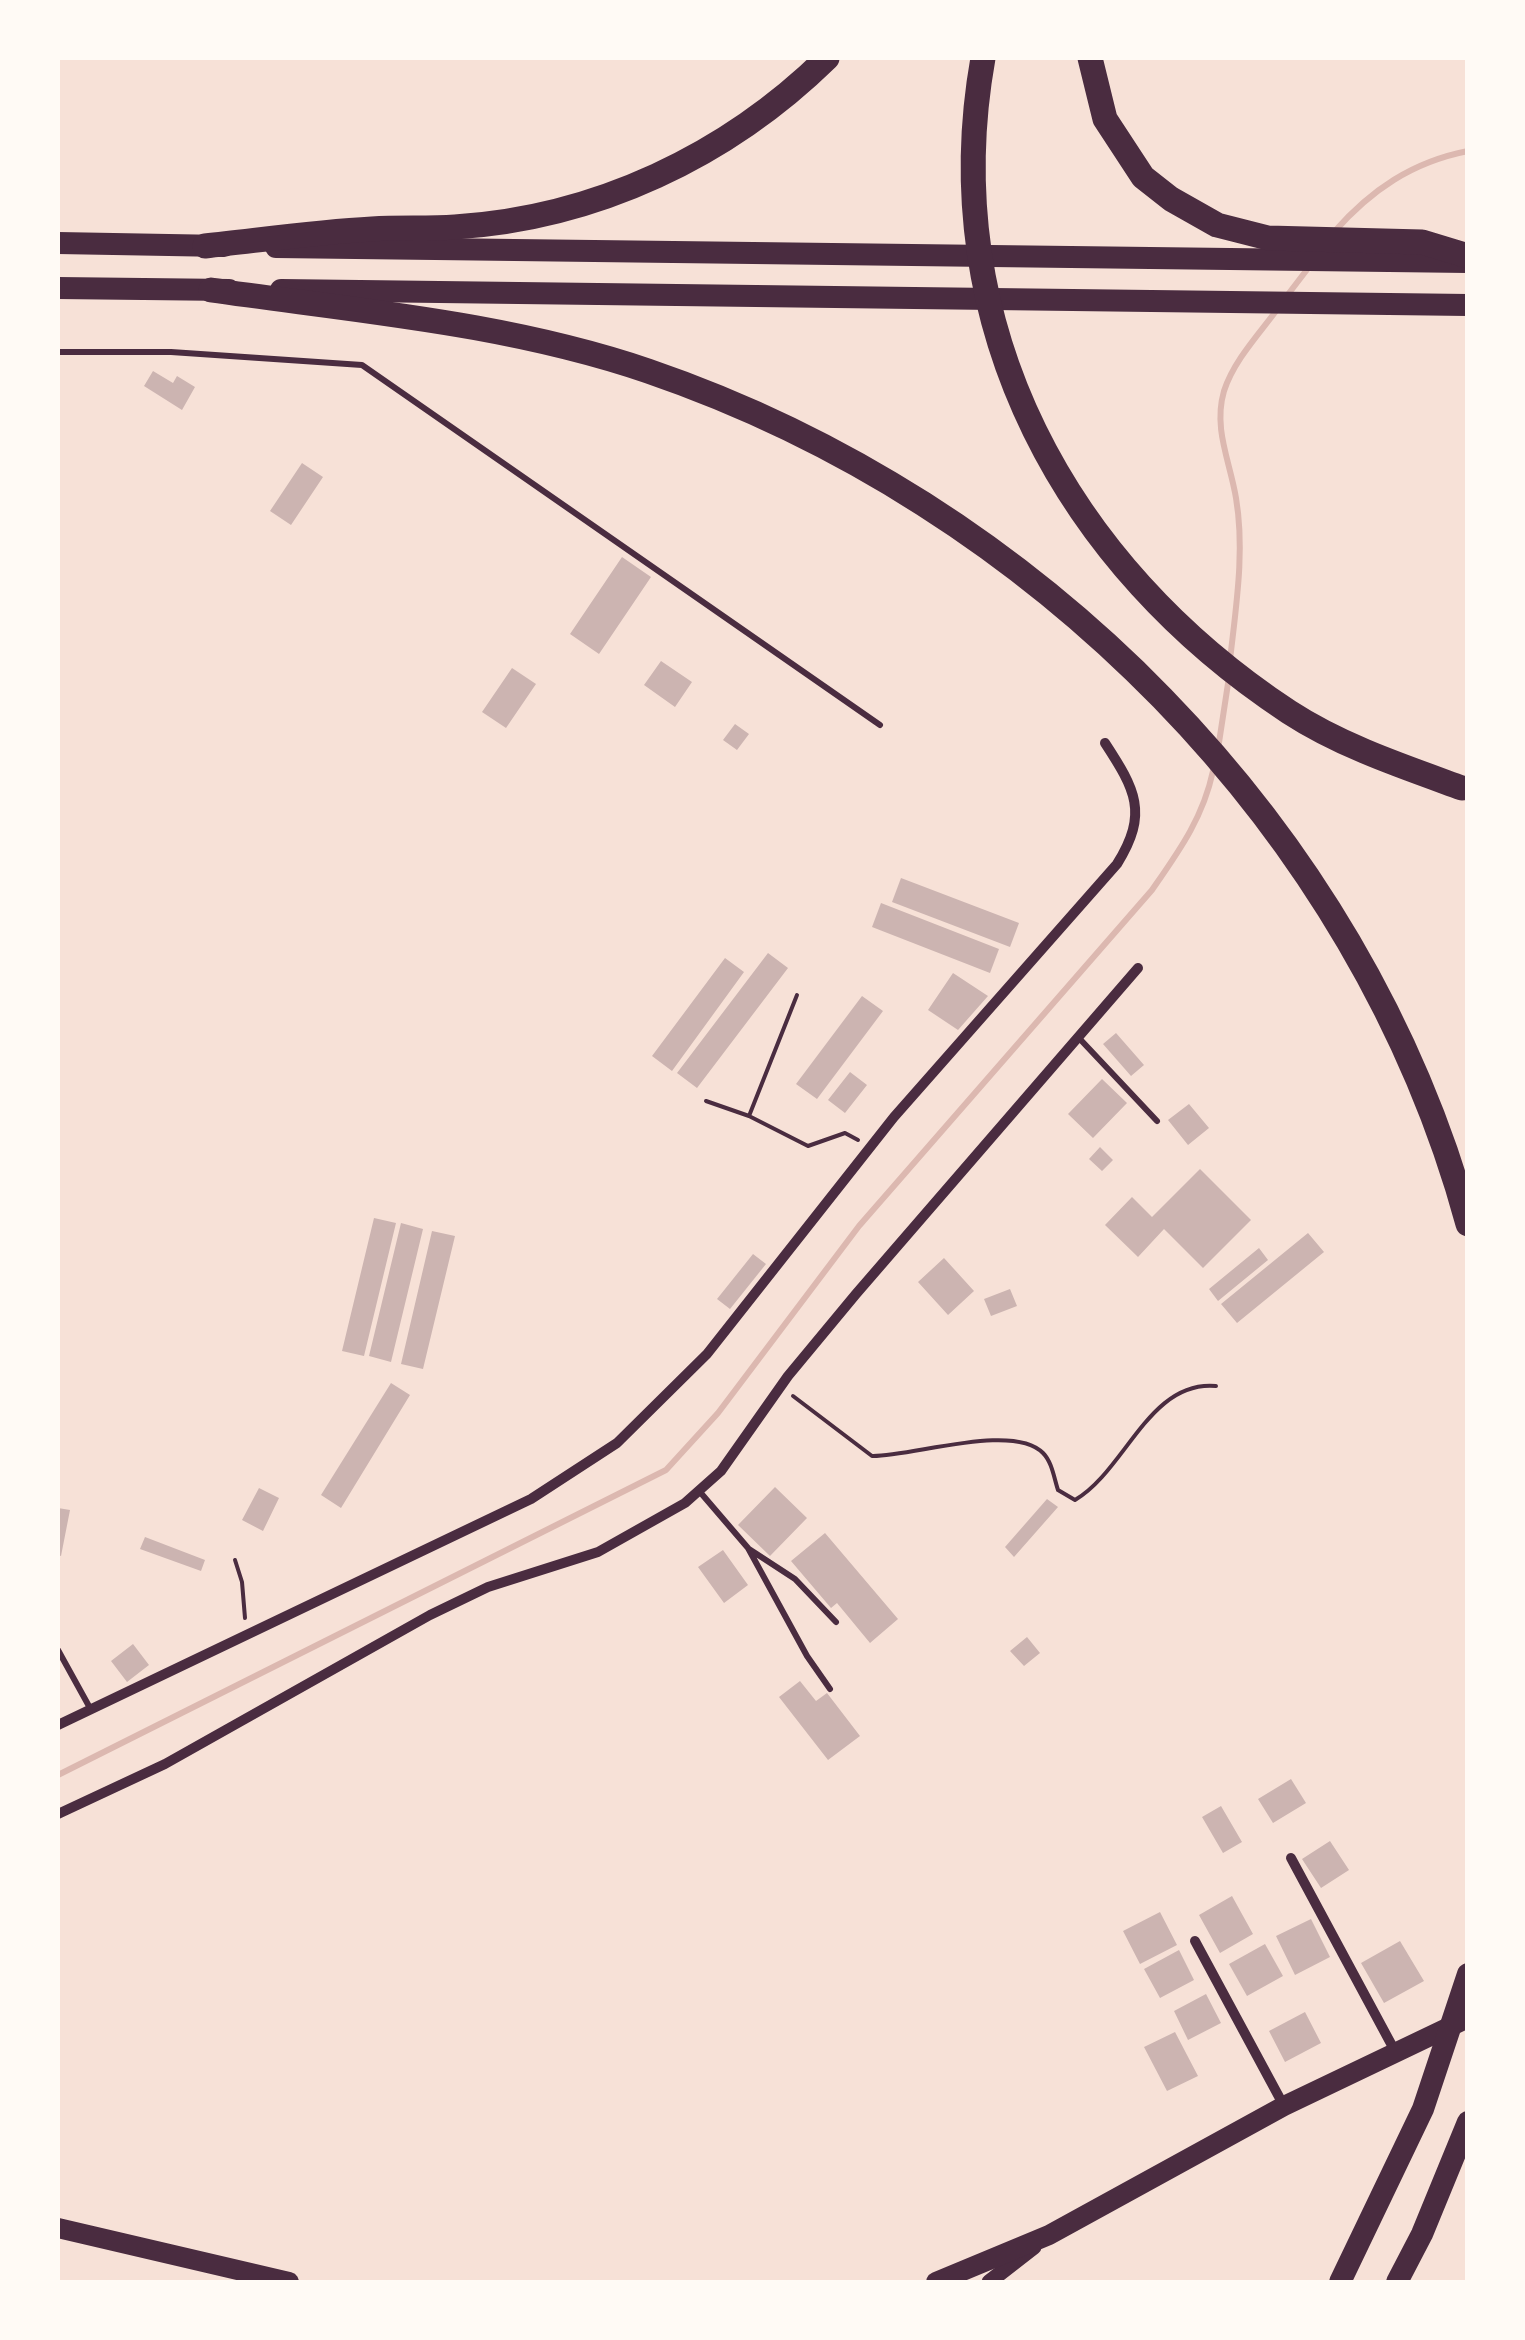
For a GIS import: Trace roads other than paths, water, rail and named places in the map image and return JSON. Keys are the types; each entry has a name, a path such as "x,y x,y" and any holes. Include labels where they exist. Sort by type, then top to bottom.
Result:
{"highway":[{"path":"206,246 371,229 458,227 591,202 700,157 790,94 827,58"},
{"path":"983,58 974,106 975,191 987,286 1012,386 1063,488 1146,594 1189,638 1292,714 1386,761 1462,788"},
{"path":"1090,58 1105,119 1144,177 1217,225 1268,238 1468,259"},
{"path":"58,243 1239,260 1415,252"},
{"path":"58,288 1468,306"},
{"path":"211,290 486,328 647,370 777,420 961,529 1036,583 1142,676 1196,732 1273,827 1379,999 1423,1088 1468,1224"},
{"path":"1340,2282 1423,2108 1468,1974"},
{"path":"1396,2282 1422,2234 1468,2122"}],"main road":[{"path":"936,2282 1049,2235 1284,2106 1468,2018"},
{"path":"58,2228 289,2282"}],"street":[{"path":"58,1724 531,1499 617,1443 708,1354 870,1149 1127,848 1137,816 1134,798 1105,743"},
{"path":"58,1814 166,1764 430,1615 488,1587 598,1552 656,1524 700,1492 721,1471 780,1387 1138,968"},
{"path":"1291,1858 1396,2054"},
{"path":"1195,1940 1284,2106"},
{"path":"989,2282 1049,2235"}],"lane":[{"path":"58,352 170,352 362,365 880,725"},
{"path":"1077,1036 1158,1121"},
{"path":"700,1492 748,1548 807,1656 830,1689"},
{"path":"748,1548 795,1580 836,1622"},
{"path":"58,1650 90,1708"}],"waterway":[{"path":"1334,232 1394,180 1429,162 1468,151"},
{"path":"1286,297 1309,267"},
{"path":"1230,660 1240,538 1236,498 1221,432 1221,405 1234,368 1279,307"},
{"path":"1218,749 1229,677"},
{"path":"58,1775 666,1470 718,1413 859,1226 1152,890 1196,819 1213,771"}]}
